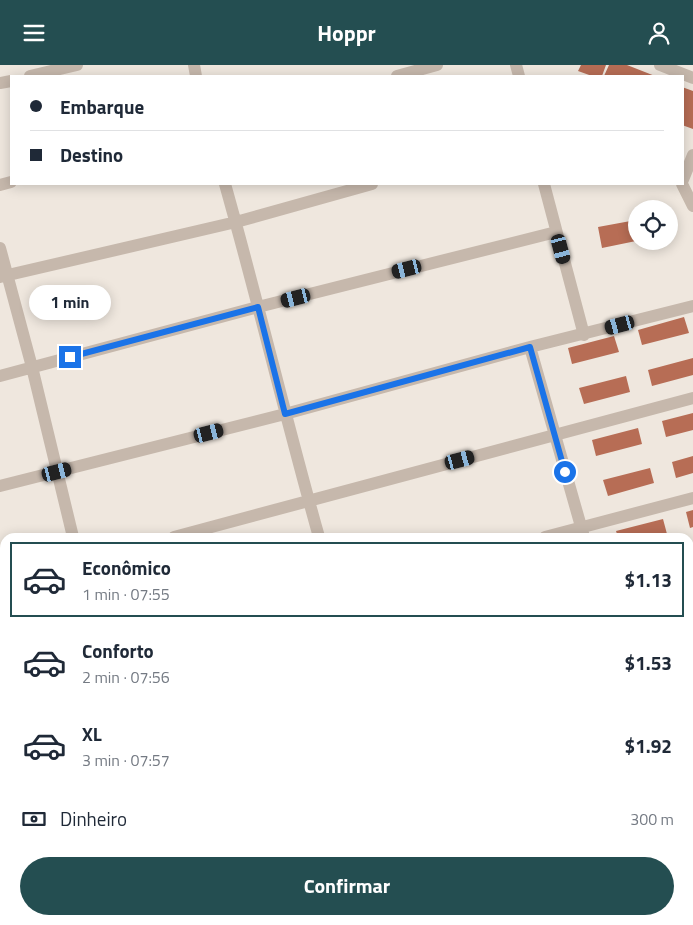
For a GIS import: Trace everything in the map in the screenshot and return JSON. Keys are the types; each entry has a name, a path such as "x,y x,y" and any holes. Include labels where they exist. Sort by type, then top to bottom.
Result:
{"street":[{"path":"34,75 76,65"},
{"path":"401,75 437,65"},
{"path":"660,65 693,78"},
{"path":"684,177 693,155"},
{"path":"225,185 318,533"},
{"path":"4,276 236,222 368,185"},
{"path":"544,185 584,335"},
{"path":"682,185 693,206"},
{"path":"0,376 258,307 556,232"},
{"path":"0,248 4,276 32,367 72,533"},
{"path":"0,486 285,414 530,347 584,335 693,306"},
{"path":"530,347 583,533 693,498"},
{"path":"189,533 693,399"}],"building":[{"path":"581,65 606,65 602,75 589,75 578,71"},
{"path":"609,65 627,65 652,75 604,75"},
{"path":"684,88 693,91 693,129 684,126"},
{"path":"628,221 628,243 602,248 598,227"},
{"path":"684,317 689,333 642,345 638,330"},
{"path":"614,336 619,352 572,364 568,348"},
{"path":"693,358 693,375 652,386 648,370"},
{"path":"626,376 630,392 584,404 579,388"},
{"path":"693,413 693,430 666,437 662,421"},
{"path":"638,428 642,444 596,456 592,440"},
{"path":"693,456 693,473 676,478 672,462"},
{"path":"650,468 654,483 608,496 603,480"},
{"path":"693,510 693,527 690,528 686,512"},
{"path":"663,519 667,533 617,533 616,531"}],"route":[{"path":"70,357 258,307 285,414 530,347 565,472"}]}
